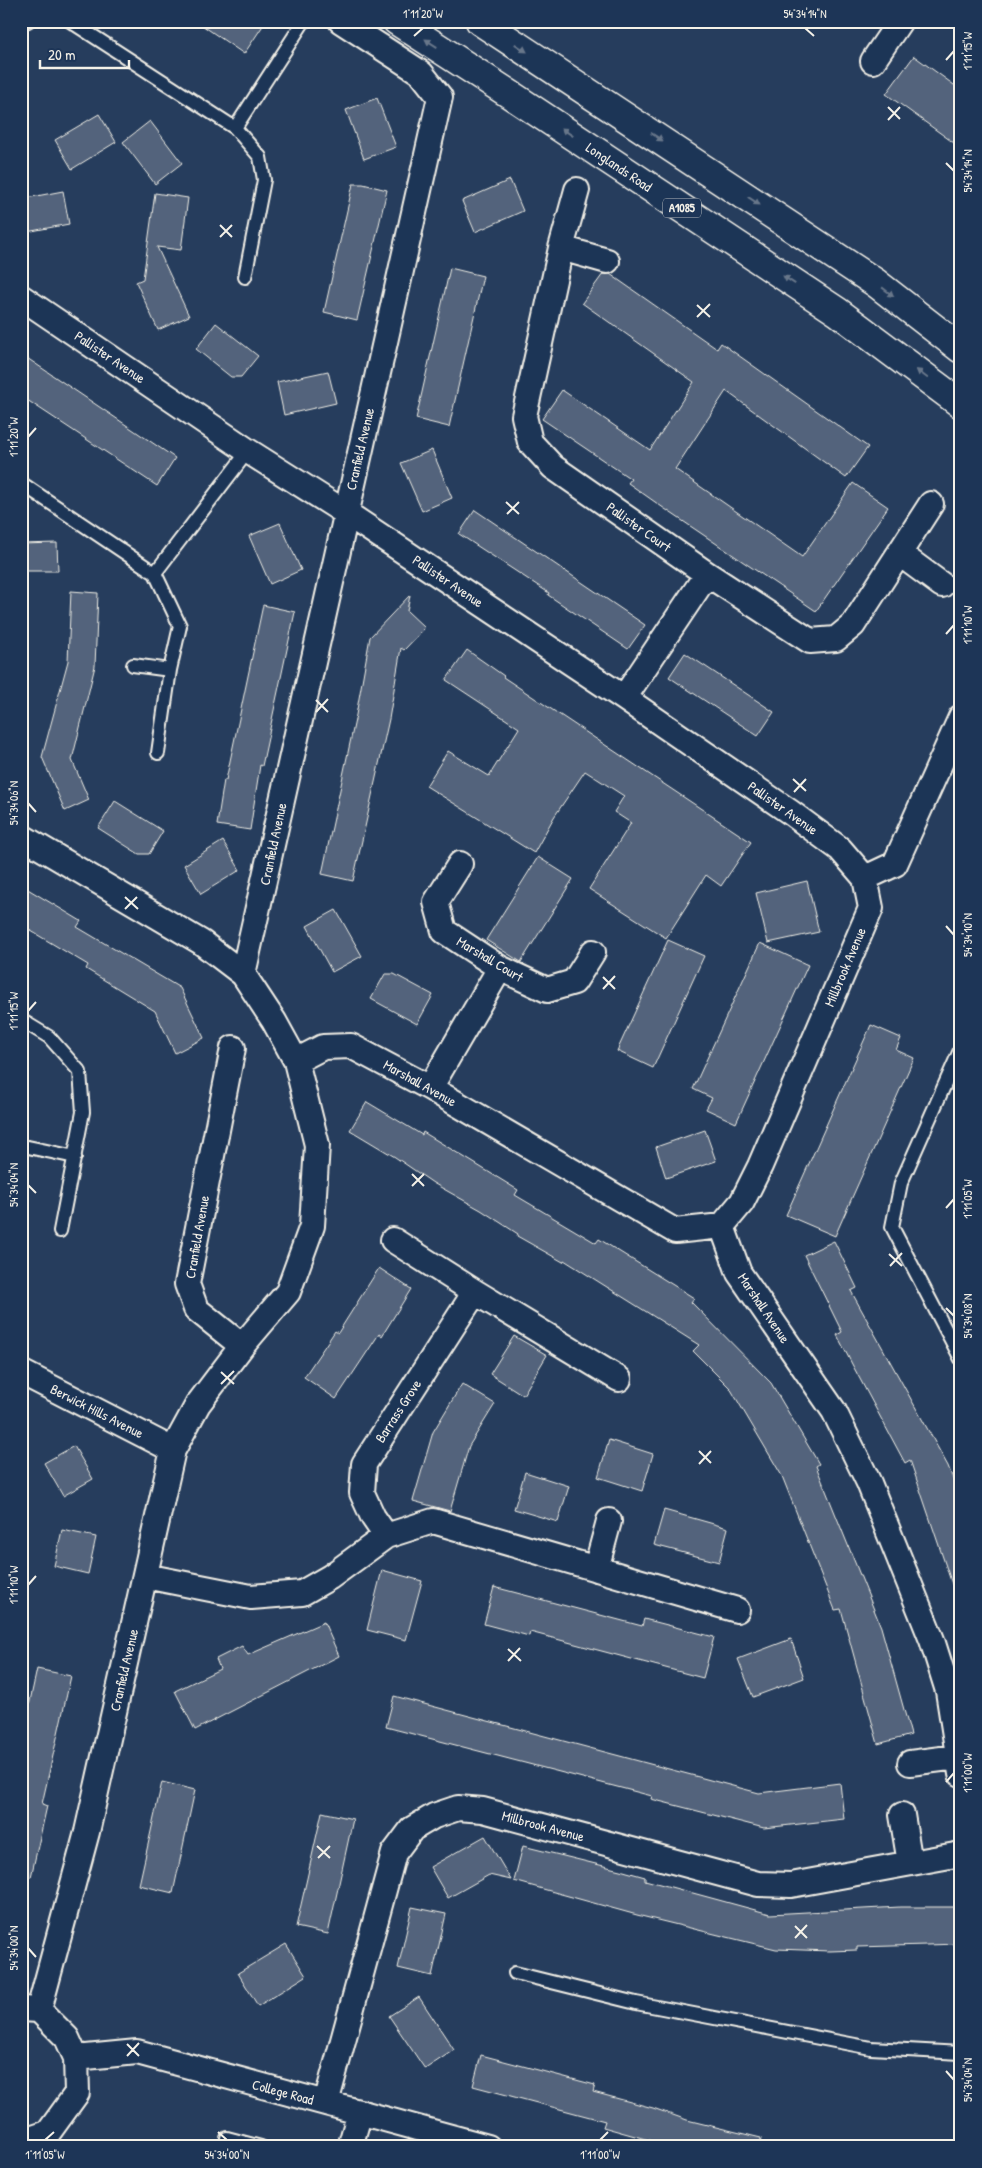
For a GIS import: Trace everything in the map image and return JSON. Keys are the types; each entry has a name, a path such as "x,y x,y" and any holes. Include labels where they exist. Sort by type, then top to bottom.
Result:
{"main road":[{"name":"Longlands Road","path":"397,21 838,312 961,404"},
{"path":"480,21 876,282 961,349"}],"street":[{"name":"Cranfield Avenue","path":"30,2010 87,1832 172,1450 198,1404 242,1346 288,1292 312,1226 317,1145 296,1061 274,1021 243,974 256,924 440,97 421,73 341,21"},
{"path":"874,61 900,21"},
{"name":"Pallister Court","path":"577,190 561,248 524,416 530,442 553,467 707,574 810,641 836,639 853,624 931,504"},
{"path":"561,248 607,261"},
{"name":"Pallister Avenue","path":"21,297 248,451 346,513 624,698 797,817 840,849 865,878"},
{"path":"900,554 942,585"},
{"path":"624,698 707,574"},
{"path":"865,878 895,864 961,717"},
{"path":"21,836 201,942 243,974"},
{"name":"Marshall Court","path":"460,864 436,902 444,931 500,968 547,990 574,982 593,952"},
{"name":"Millbrook Avenue","path":"722,1226 742,1202 760,1166 871,908 865,878"},
{"path":"430,1088 500,968"},
{"name":"Marshall Avenue","path":"296,1061 323,1047 351,1046 430,1088 675,1231 722,1226 739,1273 834,1411 869,1483 932,1640 948,1691 959,1766"},
{"name":"Cranfield Avenue","path":"233,1048 187,1284 196,1309 242,1346"},
{"path":"393,1240 619,1379"},
{"name":"Barrass Grove","path":"386,1536 373,1517 362,1493 364,1464 475,1292"},
{"name":"Berwick Hills Avenue","path":"21,1372 172,1450"},
{"path":"145,1576 251,1597 302,1593 330,1577 386,1536 433,1521 737,1610"},
{"path":"596,1569 609,1521"},
{"path":"910,1763 959,1766"},
{"name":"Millbrook Avenue","path":"326,2103 394,1853 412,1829 434,1816 458,1808 483,1810 758,1884 791,1885 961,1854"},
{"path":"902,1815 910,1862"},
{"path":"21,2142 48,2133 76,2093 76,2058 67,2038 30,2010"},
{"name":"College Road","path":"76,2058 137,2052 488,2147"},
{"path":"350,2147 360,2112"}],"lane":[{"path":"21,23 28,21"},
{"path":"70,21 234,128 260,156 264,180 245,277"},
{"path":"234,128 304,21"},
{"path":"155,573 248,451"},
{"path":"21,483 155,573 180,626 170,670 158,753"},
{"path":"133,665 170,670"},
{"path":"21,1020 49,1037 80,1072 83,1112 60,1230"},
{"path":"961,1048 901,1183 892,1227 961,1360"},
{"path":"28,1147 74,1157"},
{"path":"514,1973 636,2003 871,2048 961,2053"},
{"path":"227,2138 261,2147"}],"building":[{"path":"196,21 266,21 244,54"},
{"path":"914,56 961,90 961,148 886,94"},
{"path":"377,98 396,147 364,159 346,110"},
{"path":"99,114 116,142 72,169 55,140"},
{"path":"150,121 182,163 155,184 123,142"},
{"path":"510,180 523,211 475,232 462,201"},
{"path":"353,184 363,184 387,190 357,320 324,312"},
{"path":"63,191 69,224 21,233 21,199"},
{"path":"155,193 188,198 181,250 157,247 189,316 158,330 136,282 143,279"},
{"path":"450,268 483,276 449,427 416,419"},
{"path":"603,274 610,274 717,349 721,343 868,447 846,478 726,391 675,469 802,557 853,483 888,507 816,611 665,509 628,483 631,479 542,419 562,390 650,450 694,382 582,303"},
{"path":"216,323 258,356 241,377 231,377 196,349"},
{"path":"21,354 175,458 157,486 21,396"},
{"path":"328,371 336,403 284,415 277,382"},
{"path":"432,450 452,498 422,511 401,463"},
{"path":"475,510 645,625 628,649 548,595 549,593 459,534"},
{"path":"280,523 301,570 270,584 249,536"},
{"path":"57,543 58,571 21,571 21,544"},
{"path":"71,591 98,593 95,666 72,760 89,800 65,811 42,757 68,661"},
{"path":"410,595 407,611 425,628 404,650 401,648 389,719 353,881 322,874 356,715 370,637"},
{"path":"263,605 295,612 262,766 260,765 250,830 217,825 224,780 226,780"},
{"path":"467,650 503,677 751,842 721,886 706,875 666,938 589,889 631,823 614,812 624,796 585,771 554,817 534,853 426,786 448,751 489,776 519,728 446,680"},
{"path":"685,653 774,712 758,736 669,677"},
{"path":"115,801 163,831 149,854 139,854 98,828"},
{"path":"223,841 240,870 201,894 184,865"},
{"path":"538,857 573,879 521,962 486,940"},
{"path":"807,881 819,932 768,943 756,893"},
{"path":"21,885 81,921 77,927 180,988 204,1038 175,1053 155,1011 86,969 88,965 21,925"},
{"path":"336,910 362,956 332,972 307,926"},
{"path":"668,940 704,956 653,1068 617,1051"},
{"path":"760,943 808,965 736,1123 706,1109 712,1098 693,1089"},
{"path":"385,974 394,974 433,995 417,1024 371,999"},
{"path":"871,1025 901,1038 896,1050 914,1058 835,1236 786,1215"},
{"path":"367,1102 422,1135 423,1132 518,1190 515,1195 596,1243 599,1239 694,1298 691,1302 771,1383 819,1464 816,1466 881,1627 911,1735 878,1744 841,1609 835,1610 782,1476 730,1388 693,1351 699,1345 564,1260 563,1262 517,1236 518,1234 481,1210 433,1183 350,1130"},
{"path":"705,1130 716,1161 666,1178 656,1147"},
{"path":"834,1241 857,1288 851,1291 948,1466 961,1500 961,1595 956,1596 910,1460 905,1463 853,1366 837,1335 842,1332 804,1255"},
{"path":"379,1268 411,1289 382,1336 379,1334 336,1399 304,1377 335,1331 338,1333"},
{"path":"514,1336 547,1355 523,1395 490,1374"},
{"path":"462,1384 495,1404 469,1446 450,1511 413,1501 433,1432"},
{"path":"609,1440 653,1454 642,1491 598,1477"},
{"path":"74,1446 93,1479 63,1496 44,1463"},
{"path":"525,1472 569,1486 558,1522 514,1509"},
{"path":"664,1510 728,1528 719,1562 654,1545"},
{"path":"62,1530 96,1537 88,1574 54,1566"},
{"path":"382,1570 422,1581 406,1640 367,1630"},
{"path":"494,1587 642,1626 644,1619 714,1637 703,1678 530,1632 529,1636 484,1624"},
{"path":"324,1622 339,1656 195,1730 175,1691 220,1669 216,1659 242,1646 248,1655"},
{"path":"791,1639 804,1678 753,1697 738,1659"},
{"path":"37,1669 71,1676 42,1804 47,1806 31,1877 21,1876 21,1743"},
{"path":"394,1696 759,1793 840,1783 844,1819 764,1828 651,1799 652,1796 386,1727"},
{"path":"162,1782 195,1790 173,1893 139,1885"},
{"path":"322,1812 353,1819 328,1934 296,1927"},
{"path":"485,1836 511,1880 489,1875 448,1898 430,1867"},
{"path":"523,1846 620,1870 645,1877 645,1880 770,1914 900,1907 961,1907 961,1944 857,1947 857,1950 830,1951 776,1949 637,1915 514,1881"},
{"path":"412,1907 446,1914 432,1976 398,1968"},
{"path":"286,1944 306,1976 258,2006 238,1973"},
{"path":"419,1997 454,2050 425,2069 389,2016"},
{"path":"481,2055 595,2085 593,2092 653,2108 687,2120 761,2138 760,2147 674,2147 603,2127 605,2121 473,2086"}]}
